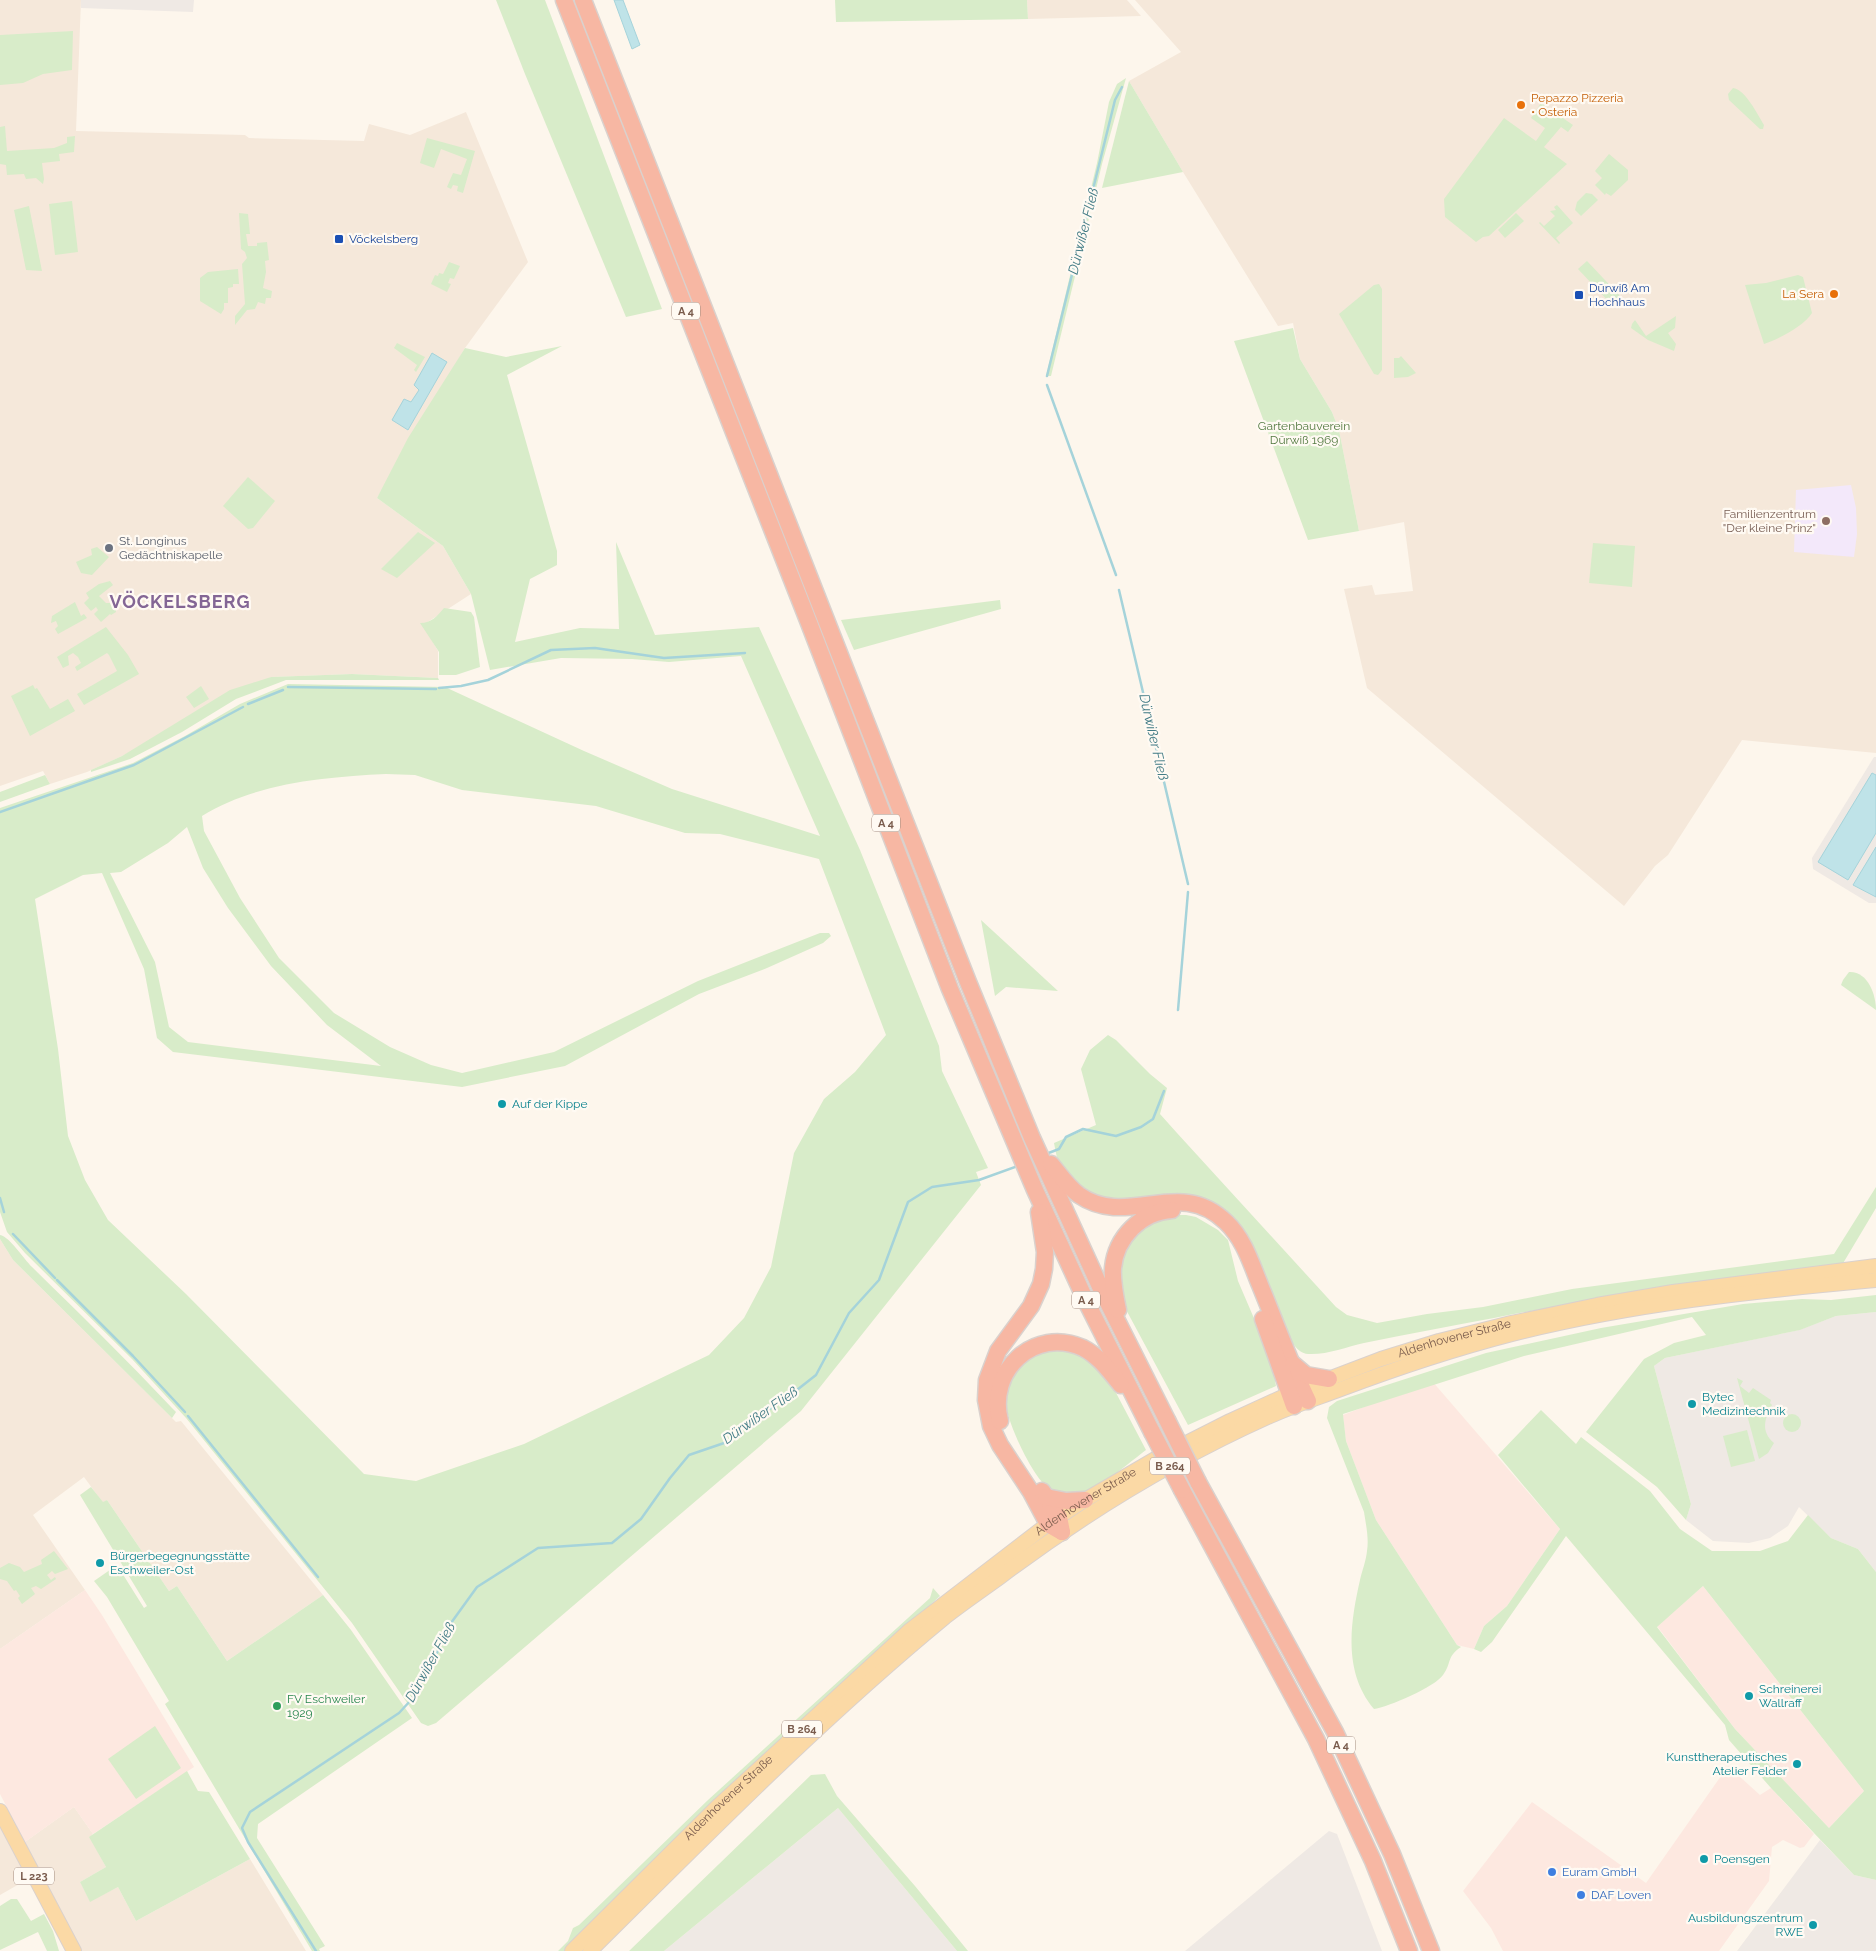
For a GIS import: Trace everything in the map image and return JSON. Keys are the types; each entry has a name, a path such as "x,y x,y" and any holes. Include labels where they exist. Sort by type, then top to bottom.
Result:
{"highway":[{"name":"A 4","path":"564,0 950,988 1032,1184 1086,1301 1152,1432 1316,1739 1373,1861 1409,1951"},
{"name":"A 4","path":"583,0 968,982 1032,1138 1050,1168 1121,1330 1198,1482 1334,1732 1392,1854 1431,1951"},
{"path":"1050,1168 1073,1190 1085,1199 1099,1205 1126,1208 1168,1202 1186,1202 1205,1207 1222,1218 1237,1234 1244,1246 1292,1363 1298,1398"},
{"path":"1032,1184 1045,1252 1043,1276 1035,1299 1002,1344 995,1358 987,1380 986,1400 994,1432 1031,1492 1056,1524"},
{"path":"1121,1330 1113,1279 1114,1260 1121,1242 1138,1222 1159,1212 1179,1210 1198,1214 1223,1230 1236,1251 1278,1360 1298,1398"},
{"path":"1056,1524 1046,1497 1012,1446 999,1419 997,1399 1005,1373 1016,1359 1030,1349 1050,1343 1066,1343 1082,1348 1094,1355 1104,1364 1140,1408"},
{"path":"1292,1363 1311,1377 1329,1379"},
{"path":"1046,1497 1066,1501 1085,1500"}],"main road":[{"name":"Aldenhovener Straße","path":"572,1951 718,1807 910,1630 1056,1524 1106,1503 1176,1462 1260,1421 1329,1379 1380,1359 1439,1341 1511,1323 1597,1305 1673,1292 1876,1266"},
{"name":"Aldenhovener Straße","path":"590,1951 707,1835 844,1704 1085,1500 1157,1458 1230,1421 1298,1398 1514,1334 1599,1316 1675,1303 1772,1290 1876,1280"},
{"name":"L 223","path":"0,1811 74,1951"}],"shaded area":[{"path":"0,0 81,0 76,131 245,135 249,138 364,141 369,124 410,135 466,112 528,262 465,348 377,498 443,546 471,594 423,625 438,651 438,678 352,674 271,677 122,756 87,772 50,784 43,771 0,786"},
{"path":"81,0 194,0 193,12 81,8"},
{"path":"1027,0 1127,0 1141,16 1028,19"},
{"path":"1135,0 1876,0 1876,753 1742,740 1668,855 1655,866 1624,906 1367,688 1344,589 1372,585 1375,595 1413,591 1404,522 1359,531 1339,430 1332,412 1300,359 1293,323 1278,326 1129,81 1181,52"},
{"name":"Familienzentrum \"Der kleine Prinz\"","path":"1851,485 1856,508 1857,534 1854,557 1794,552 1796,490"},
{"path":"1874,757 1876,757 1876,903 1869,903 1813,869 1812,858"},
{"path":"0,1239 13,1260 176,1422 181,1421 323,1595 227,1661 177,1586 169,1591 107,1500 103,1503 84,1477 33,1515 85,1590 0,1649"},
{"path":"1876,1312 1876,1572 1858,1549 1831,1538 1799,1507 1788,1526 1770,1538 1749,1543 1713,1541 1686,1520 1691,1504 1654,1366 1665,1358 1799,1330 1836,1316"},
{"path":"1432,1381 1560,1529 1507,1606 1484,1626 1474,1649 1457,1645 1376,1520 1346,1441 1343,1415"},
{"path":"1703,1586 1864,1791 1829,1828 1735,1729 1657,1626"},
{"path":"85,1590 194,1767 93,1834 74,1807 25,1842 0,1794 0,1649"},
{"path":"1728,1766 1760,1795 1771,1788 1814,1834 1804,1847 1800,1848 1783,1840 1772,1847 1769,1881 1719,1951 1503,1951 1491,1928 1463,1891 1532,1802 1646,1883"},
{"path":"74,1807 93,1834 90,1837 106,1867 80,1882 90,1901 118,1887 136,1921 250,1859 306,1951 81,1951 25,1842"},
{"path":"838,1808 957,1951 664,1951"},
{"path":"0,1827 28,1879 0,1895"},
{"path":"1329,1831 1337,1834 1382,1951 1185,1951"},
{"path":"1820,1840 1854,1875 1876,1880 1876,1951 1737,1951"}],"green space":[{"path":"496,0 545,0 662,309 626,317"},
{"path":"835,0 1027,0 1028,19 836,22"},
{"path":"73,31 72,70 43,74 23,83 0,85 0,35"},
{"path":"1126,78 1102,164 1051,376 1046,376 1097,163 1109,102 1117,84"},
{"path":"1129,81 1183,172 1102,188"},
{"path":"1733,88 1738,89 1751,103 1764,125 1763,129 1760,129 1729,100 1728,94"},
{"path":"1541,103 1573,125 1568,132 1561,127 1544,147 1567,164 1489,236 1483,237 1476,242 1445,217 1444,199 1504,118 1536,141 1545,128 1531,118"},
{"path":"5,126 7,151 54,148 67,143 67,137 75,136 74,152 59,154 60,161 42,163 43,184 36,178 26,179 24,174 7,175 6,165 0,164 0,127"},
{"path":"427,138 475,151 463,193 457,191 458,186 453,185 451,189 447,187 453,173 461,175 467,159 441,149 434,168 420,163"},
{"path":"1609,154 1628,170 1628,180 1611,196 1606,193 1605,195 1595,185 1602,178 1595,171"},
{"path":"1586,193 1592,194 1598,200 1581,216 1575,210 1577,202"},
{"path":"72,201 78,252 55,255 49,204"},
{"path":"1557,205 1573,223 1556,238 1559,244 1539,223 1544,226 1555,216 1550,211 1556,210 1554,207"},
{"path":"29,206 42,271 26,270 14,210"},
{"path":"239,213 248,214 250,234 246,234 248,246 257,246 257,243 267,242 269,260 265,261 266,272 263,288 272,291 271,298 266,298 265,304 258,302 255,309 247,310 235,325 235,316 245,304 242,264 247,258 245,252 241,249"},
{"path":"1516,213 1524,221 1505,238 1498,230"},
{"path":"1587,261 1620,296 1611,304 1578,269"},
{"path":"449,262 460,266 454,279 450,278 448,283 451,284 447,292 431,284 435,275 443,274"},
{"path":"238,269 239,284 233,284 233,287 228,288 228,303 224,303 224,309 221,314 200,301 200,278 208,272"},
{"path":"1798,275 1803,277 1812,313 1797,327 1783,336 1764,344 1745,285 1766,283"},
{"path":"1379,284 1382,289 1382,370 1378,375 1374,374 1339,314 1374,285"},
{"path":"1676,316 1675,328 1668,333 1676,344 1674,351 1648,340 1631,328 1635,320 1646,336"},
{"name":"Gartenbauverein Dürwiß 1969","path":"1293,328 1300,359 1332,412 1339,430 1359,531 1308,540 1234,341"},
{"path":"397,343 425,357 416,372 414,370 417,365 394,348"},
{"path":"562,346 507,375 557,551 557,565 530,579 515,642 580,628 619,629 616,542 655,635 759,627 860,850 939,1046 942,1071 988,1168 976,1172 981,1185 801,1411 436,1723 428,1726 421,1723 352,1623 186,1418 132,1359 25,1253 7,1232 0,1212 0,808 133,763 240,704 288,684 445,687 672,789 820,836 741,656 669,662 632,659 561,658 490,670 471,594 443,546 377,498 408,438 465,348 506,357","holes":["386,774 415,775 462,790 596,806 685,833 720,834 819,859 886,1035 855,1072 824,1099 794,1153 771,1267 744,1318 709,1355 524,1444 416,1481 364,1474 186,1294 108,1220 85,1180 68,1136 58,1049 35,899 83,875 102,873 144,969 157,1038 173,1052 462,1087 565,1066 699,994 767,968 823,943 831,936 829,933 820,933 698,981 554,1052 462,1073 431,1065 390,1047 334,1013 279,958 240,898 204,831 202,816 244,796 267,789 315,780","187,827 203,868 228,908 271,966 327,1025 381,1066 188,1042 169,1027 155,962 110,873 121,872 168,843"]},
{"path":"1401,356 1416,373 1408,377 1394,378 1394,358"},
{"path":"248,477 275,501 253,528 248,529 223,506"},
{"path":"418,532 435,543 397,578 381,569"},
{"path":"1593,543 1635,546 1632,587 1589,583"},
{"path":"97,547 109,557 92,575 81,573 76,562 92,555 91,549"},
{"path":"110,581 113,585 99,596 106,603 110,603 115,607 116,612 110,614 101,622 94,614 98,610 96,607 91,611 84,603 89,598 86,593 99,584"},
{"path":"1000,600 1001,609 854,650 841,620"},
{"path":"75,602 81,616 84,614 87,618 58,634 55,629 58,626 56,621 51,623 52,616"},
{"path":"444,608 471,612 474,617 480,667 456,675 439,675 439,652 420,623 431,620"},
{"path":"106,627 128,655 139,674 84,705 77,694 117,671 109,655 107,653 77,671 75,667 81,663 73,653 68,656 69,665 63,668 57,657"},
{"path":"352,674 438,678 439,680 286,680 236,699 182,732 130,759 91,772 91,770 122,756 230,690 271,677"},
{"path":"33,685 35,689 37,688 50,709 68,699 75,711 30,736 11,696"},
{"path":"201,686 209,699 194,708 186,697"},
{"path":"45,775 50,784 0,802 0,792"},
{"path":"981,920 1058,991 1006,987 995,996"},
{"path":"1849,972 1861,975 1870,985 1876,1010 1841,985"},
{"path":"1108,1035 1116,1040 1167,1088 1160,1114 1336,1307 1347,1315 1377,1323 1483,1307 1572,1289 1834,1254 1876,1187 1876,1208 1842,1265 1624,1295 1413,1333 1329,1352 1308,1354 1297,1349 1285,1332 1217,1210 1122,1202 1090,1197 1065,1171 1057,1158 1054,1143 1096,1125 1081,1069 1090,1050"},
{"path":"1170,1215 1196,1217 1218,1230 1228,1240 1238,1281 1271,1358 1276,1386 1188,1425 1123,1304 1118,1258 1123,1247 1148,1223"},
{"path":"0,1235 12,1244 32,1267 176,1412 172,1418 13,1260 0,1239"},
{"path":"1876,1295 1876,1312 1836,1316 1800,1330 1665,1358 1654,1366 1691,1504 1686,1520 1657,1487 1586,1432 1644,1359 1674,1343 1706,1335 1692,1317 1524,1356 1343,1414 1346,1441 1376,1520 1457,1645 1461,1647 1451,1657 1443,1675 1431,1685 1390,1705 1374,1709 1364,1695 1357,1679 1353,1664 1352,1647 1354,1614 1368,1541 1364,1512 1327,1418 1329,1407 1337,1401 1486,1353 1601,1328 1743,1304 1802,1299 1831,1300"},
{"path":"1071,1348 1098,1365 1114,1389 1146,1450 1114,1475 1087,1492 1080,1494 1061,1493 1044,1484 1038,1477 1014,1431 1005,1398 1010,1379 1031,1353"},
{"path":"1737,1378 1743,1381 1740,1386 1749,1393 1753,1388 1771,1400 1770,1403 1772,1405 1767,1415 1765,1429 1774,1443 1768,1453 1759,1459"},
{"path":"1541,1410 1576,1444 1581,1437 1650,1491 1680,1529 1712,1551 1760,1551 1788,1541 1808,1515 1831,1538 1858,1549 1876,1572 1876,1880 1854,1875 1771,1788 1729,1740 1725,1725 1566,1536 1492,1642 1481,1652 1474,1649 1484,1626 1507,1606 1560,1529 1498,1455","holes":["1703,1586 1864,1791 1829,1828 1735,1729 1657,1627"]},
{"path":"1792,1414 1798,1417 1801,1423 1798,1429 1792,1432 1786,1429 1783,1423 1786,1417"},
{"path":"1747,1430 1755,1461 1731,1467 1723,1436"},
{"path":"91,1487 103,1502 107,1500 169,1591 177,1586 227,1661 323,1595 351,1630 412,1718 258,1824 257,1838 325,1946 319,1949 320,1951 312,1951 165,1704 169,1701 107,1597 94,1581 117,1565 144,1608 147,1606 80,1495"},
{"path":"54,1551 68,1569 55,1574 52,1571 47,1575 51,1580 55,1577 56,1579 41,1589 36,1586 31,1588 35,1594 22,1604 16,1590 14,1591 7,1581 0,1579 0,1568 9,1563 20,1567 24,1572 42,1564 41,1560"},
{"path":"933,1588 940,1596 714,1804 564,1951 558,1951 568,1941 573,1928 579,1925 708,1800 930,1598"},
{"path":"155,1726 181,1768 136,1799 108,1759"},
{"path":"187,1771 198,1791 209,1792 250,1859 136,1921 118,1887 90,1902 80,1882 106,1867 89,1837"},
{"path":"825,1774 837,1796 968,1951 957,1951 838,1808 664,1951 629,1951 811,1775"},
{"path":"11,1899 17,1899 31,1921 44,1914 53,1931 59,1951 47,1951 38,1932 0,1950 0,1906"}],"water":[{"path":"614,0 623,0 640,45 632,49"},
{"path":"432,353 447,362 408,430 392,420 404,399 411,402 419,390 414,385"},
{"path":"1872,773 1876,775 1876,833 1848,880 1818,862"},
{"path":"1876,847 1876,897 1853,885"}],"waterway":[{"name":"Dürwißer Fließ","path":"1047,376 1115,100 1122,87"},
{"name":"Dürwißer Fließ","path":"1047,385 1116,575"},
{"name":"Dürwißer Fließ","path":"1119,590 1188,884"},
{"path":"439,688 461,686 488,680 551,650 595,648 664,658 745,653"},
{"path":"288,687 436,689"},
{"path":"248,704 283,690"},
{"path":"0,812 134,765 243,707"},
{"name":"Dürwißer Fließ","path":"1178,1010 1188,892"},
{"name":"Dürwißer Fließ","path":"1046,1154 1059,1149 1066,1137 1083,1129 1116,1136 1141,1127 1153,1119 1164,1091"},
{"name":"Dürwißer Fließ","path":"316,1951 248,1842 242,1828 250,1812 399,1713 411,1700 433,1661 451,1623 477,1587 538,1548 612,1543 641,1519 689,1455 727,1442 749,1422 788,1397 816,1375 849,1313 879,1280 908,1202 932,1187 979,1180 1018,1166"},
{"path":"0,1198 4,1212"},
{"path":"13,1234 55,1278"},
{"path":"57,1280 133,1356 185,1412"},
{"path":"188,1416 318,1577"}],"place":[{"name":"Pepazzo Pizzeria • Osteria","path":"1521,105"},
{"name":"Vöckelsberg","path":"339,239"},
{"name":"La Sera","path":"1834,294"},
{"name":"Dürwiß Am Hochhaus","path":"1579,295"},
{"name":"Familienzentrum \"Der kleine Prinz\"","path":"1826,521"},
{"name":"St. Longinus Gedächtniskapelle","path":"109,548"},
{"name":"Auf der Kippe","path":"502,1104"},
{"name":"Bytec Medizintechnik","path":"1692,1404"},
{"name":"Bürgerbegegnungsstätte Eschweiler-Ost","path":"100,1563"},
{"name":"Schreinerei Wallraff","path":"1749,1696"},
{"name":"FV Eschweiler 1929","path":"277,1706"},
{"name":"Kunsttherapeutisches Atelier Felder","path":"1797,1764"},
{"name":"Poensgen","path":"1704,1859"},
{"name":"Euram GmbH","path":"1552,1872"},
{"name":"DAF Loven","path":"1581,1895"},
{"name":"Ausbildungszentrum RWE","path":"1813,1925"}],"district":[{"name":"VÖCKELSBERG","path":"180,602"}]}
